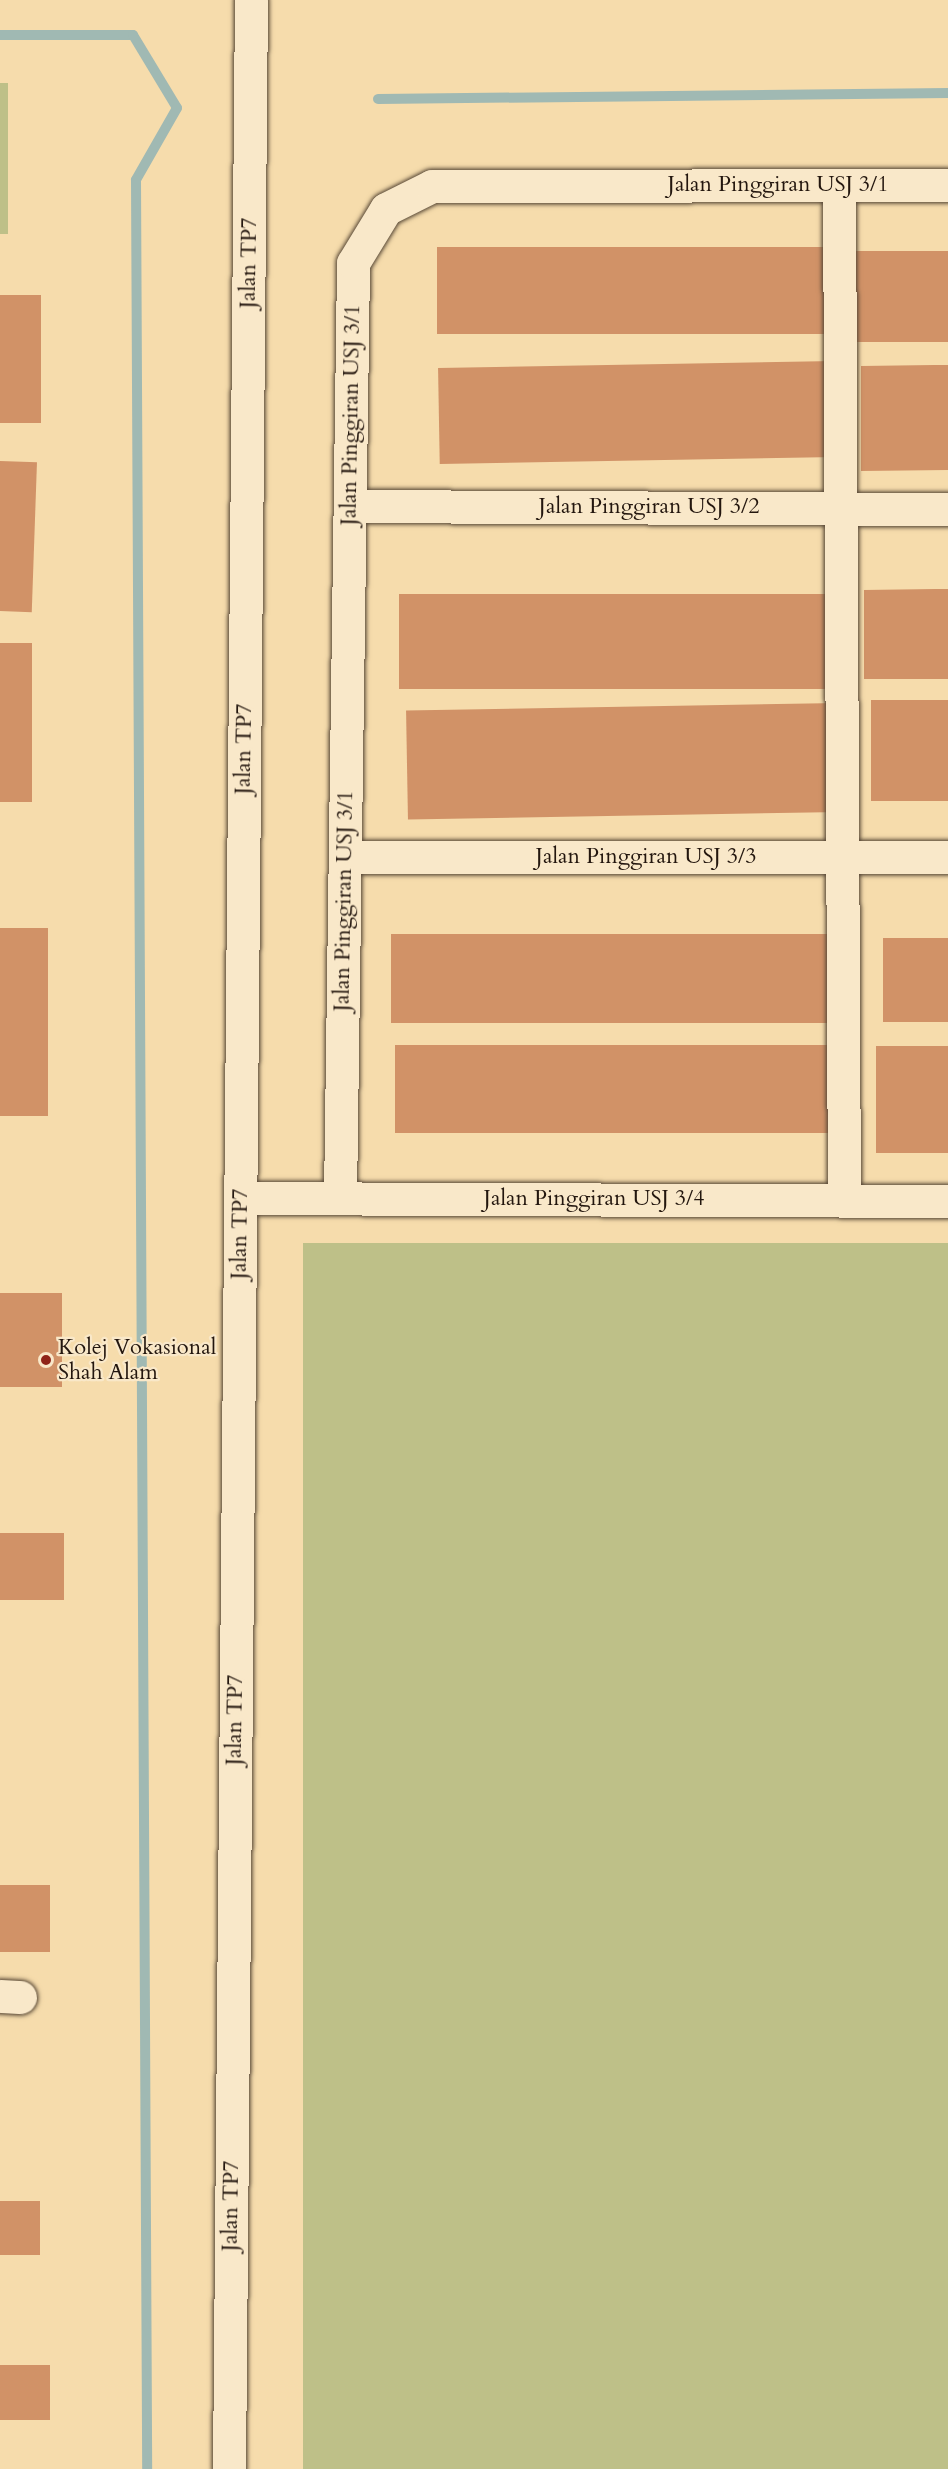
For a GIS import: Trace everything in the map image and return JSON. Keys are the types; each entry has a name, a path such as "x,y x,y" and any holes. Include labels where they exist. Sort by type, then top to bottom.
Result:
{"street":[{"name":"Jalan TP7","path":"229,2469 251,0"},
{"name":"Jalan Pinggiran USJ 3/1","path":"340,1197 353,263 386,209 432,186 948,185"},
{"path":"839,186 844,1200"},
{"name":"Jalan Pinggiran USJ 3/2","path":"350,506 948,508"},
{"name":"Jalan Pinggiran USJ 3/3","path":"345,857 948,856"},
{"name":"Jalan Pinggiran USJ 3/4","path":"240,1198 948,1200"}],"green space":[{"path":"0,83 8,83 8,234 0,234"},
{"path":"303,1243 948,1243 948,2469 303,2469"}],"building":[{"path":"437,247 837,247 837,334 437,334"},
{"path":"856,251 948,251 948,342 856,342"},
{"path":"0,295 41,295 41,423 0,423"},
{"path":"835,361 837,457 440,464 438,368"},
{"path":"948,365 948,470 861,471 861,366"},
{"path":"0,461 37,462 32,612 0,611"},
{"path":"948,589 948,679 864,679 864,590"},
{"path":"399,594 837,594 837,689 399,689"},
{"path":"0,643 32,643 32,802 0,802"},
{"path":"871,700 948,700 948,801 871,801"},
{"path":"839,703 841,812 408,820 406,711"},
{"path":"0,928 48,928 48,1116 0,1116"},
{"path":"391,934 838,934 838,1023 391,1023"},
{"path":"883,938 948,938 948,1022 883,1022"},
{"path":"395,1045 838,1045 838,1133 395,1133"},
{"path":"876,1046 948,1046 948,1153 876,1153"},
{"path":"0,1293 62,1293 62,1387 0,1387"},
{"path":"0,1533 64,1533 64,1600 0,1600"},
{"path":"0,1885 50,1885 50,1952 0,1952"},
{"path":"0,2201 40,2201 40,2255 0,2255"},
{"path":"0,2365 50,2365 50,2420 0,2420"}],"waterway":[{"path":"0,35 133,35 177,108 136,180 147,2469"},
{"path":"378,99 948,93"}],"place":[{"name":"Kolej Vokasional Shah Alam","path":"46,1360"}]}
